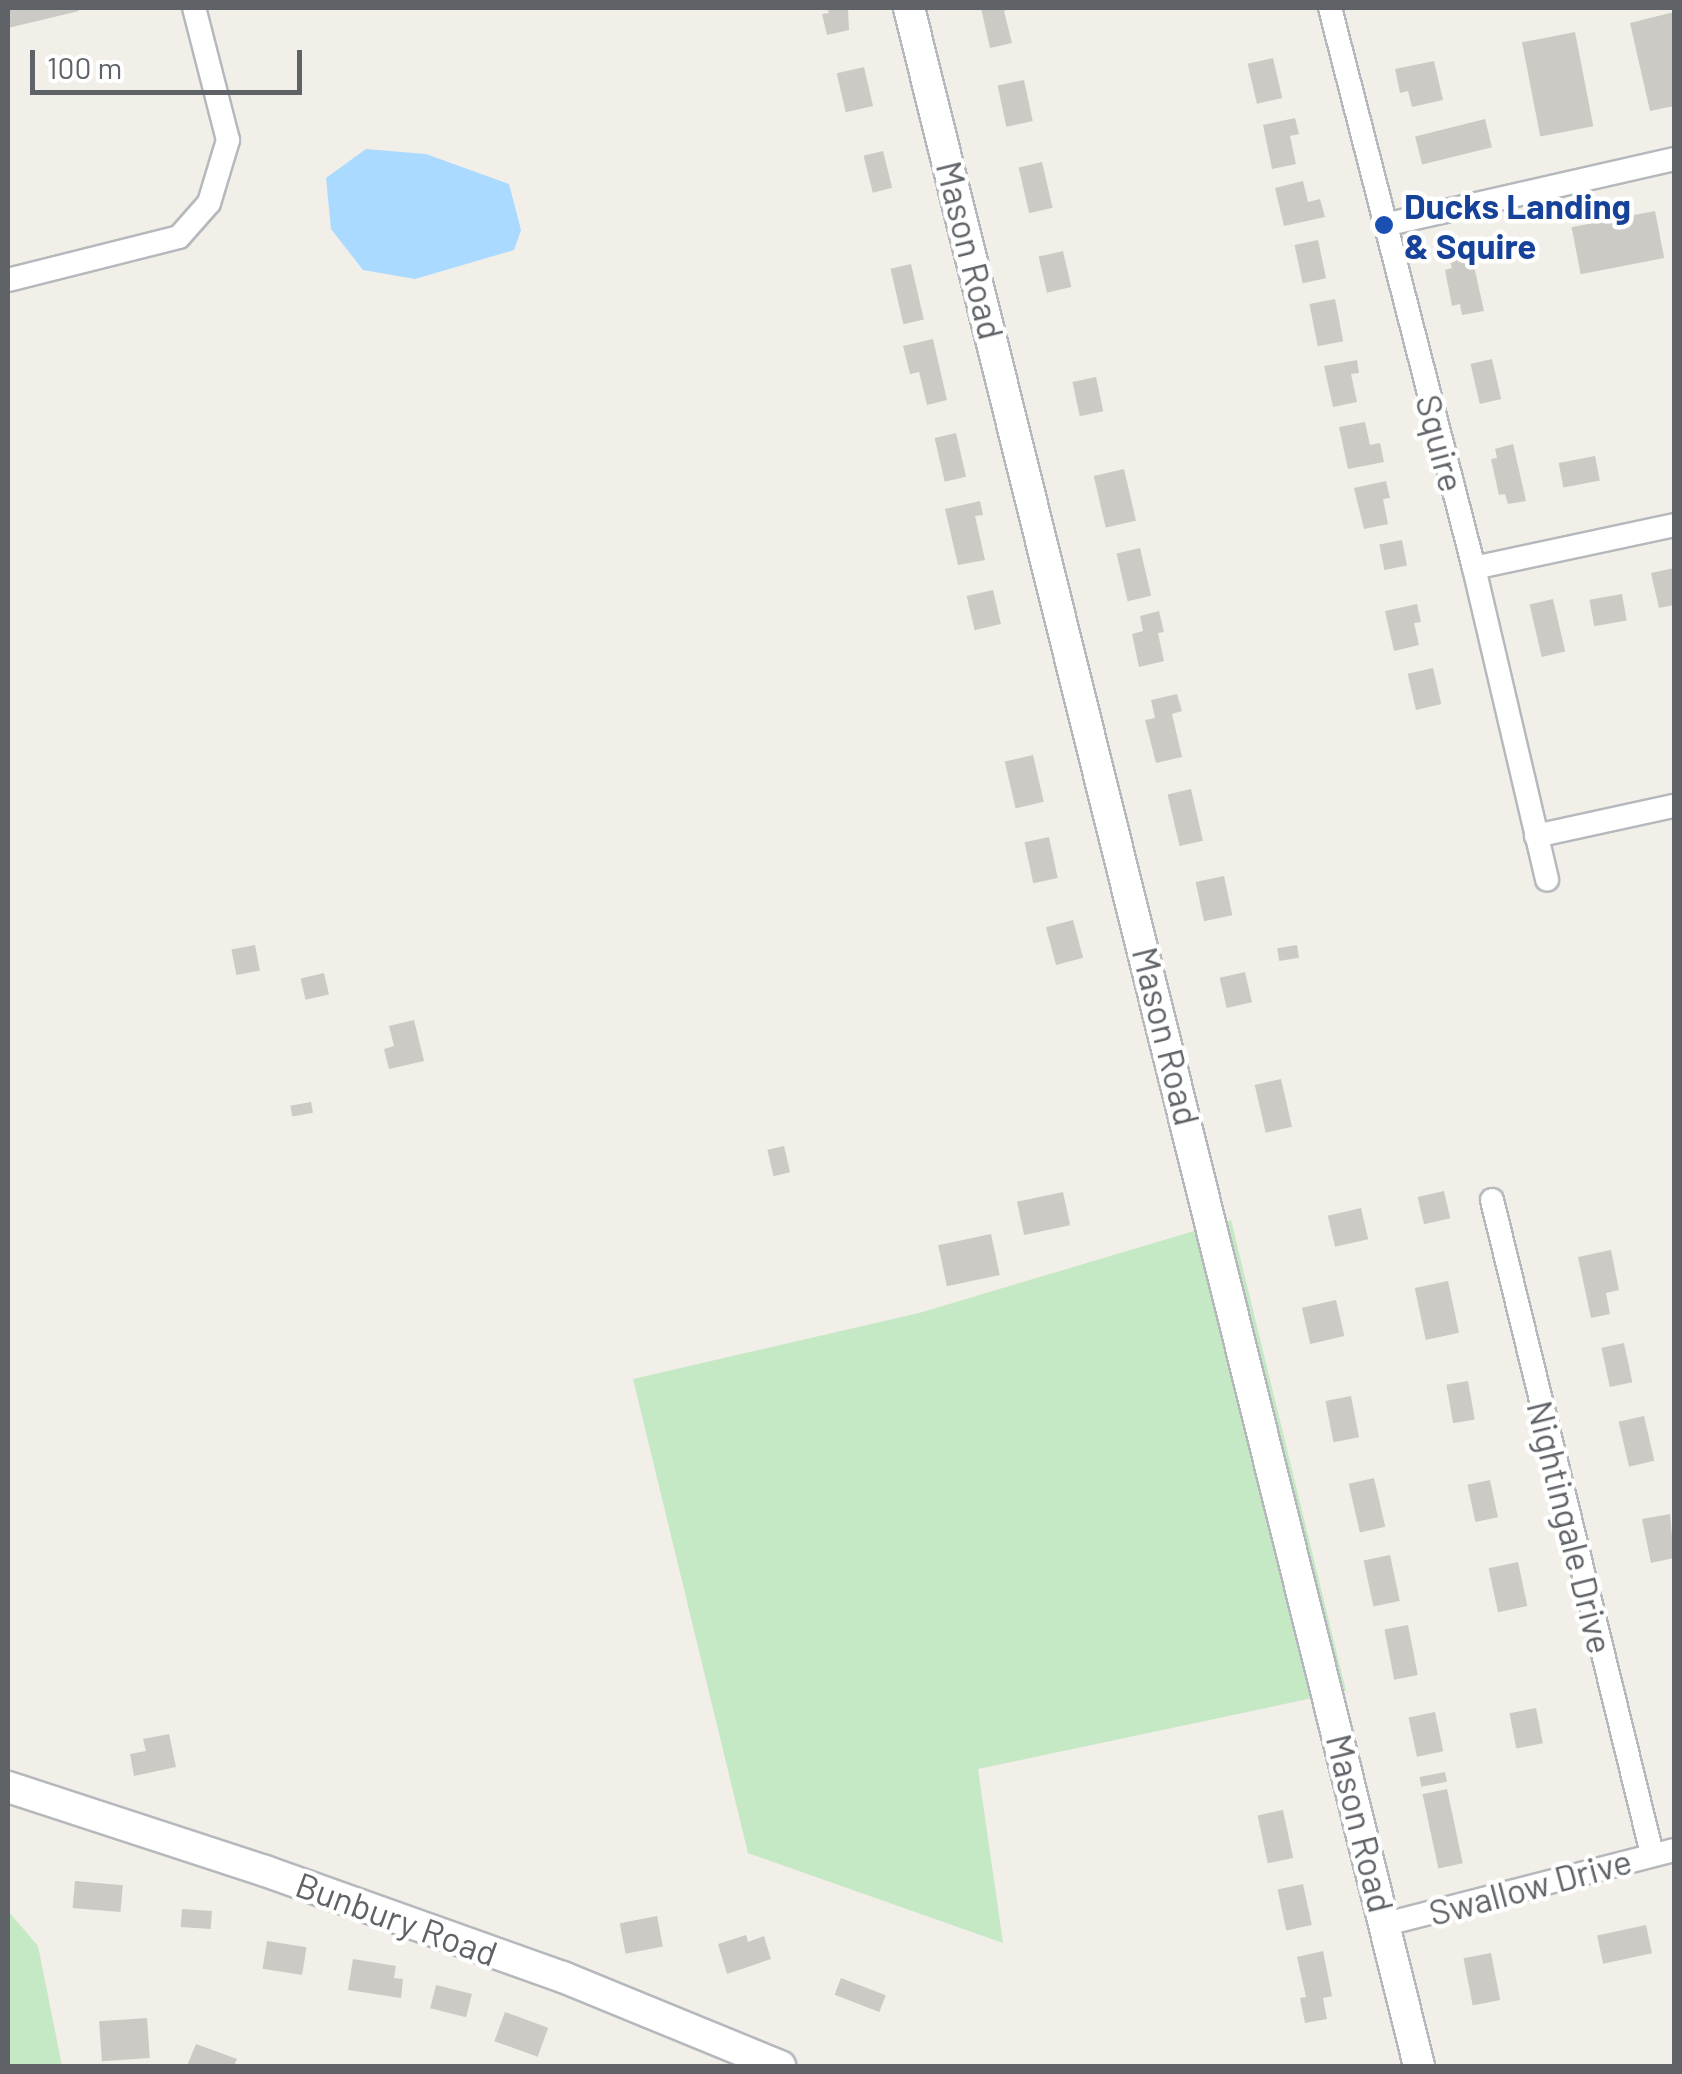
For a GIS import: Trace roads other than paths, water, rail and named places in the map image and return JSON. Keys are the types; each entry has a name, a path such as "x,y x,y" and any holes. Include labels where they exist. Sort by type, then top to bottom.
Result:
{"street":[{"path":"8,280 179,237 209,202 228,140 194,8"},
{"name":"Mason Road","path":"909,8 1419,2066"},
{"name":"Squire","path":"1330,8 1474,568 1547,880"},
{"path":"1384,226 1674,159"},
{"path":"1474,568 1674,525"},
{"path":"1536,836 1674,806"},
{"name":"Nightingale Drive","path":"1492,1200 1664,1852"},
{"name":"Bunbury Road","path":"8,1787 265,1870 545,1970 780,2066"},
{"name":"Swallow Drive","path":"1386,1924 1664,1852"}],"water":[{"path":"366,149 426,154 509,184 521,230 514,250 415,279 363,270 331,229 326,178"}],"place":[{"name":"Ducks Landing & Squire","path":"1384,225"}]}
